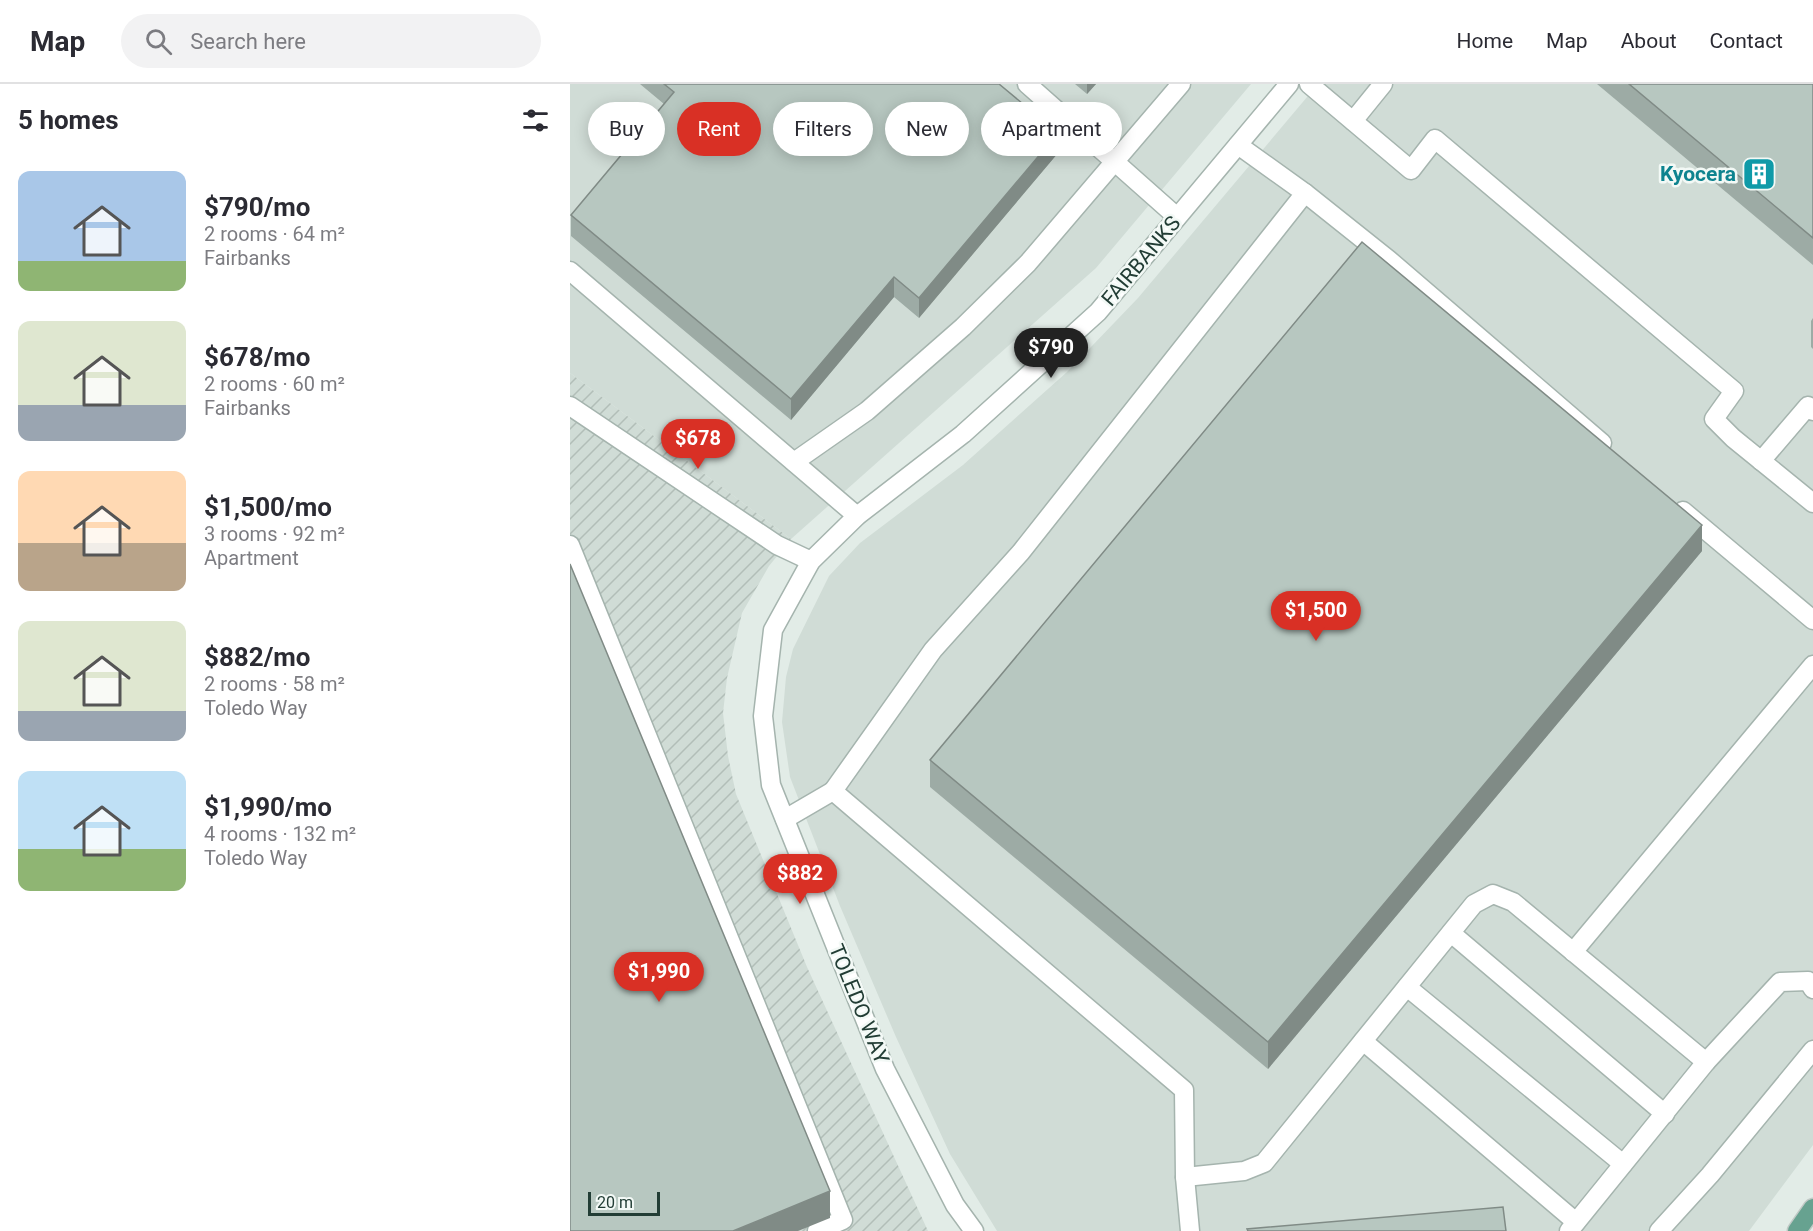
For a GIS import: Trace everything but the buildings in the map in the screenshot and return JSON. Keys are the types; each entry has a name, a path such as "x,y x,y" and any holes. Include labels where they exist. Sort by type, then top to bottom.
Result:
{"main road":[{"path":"1797,1231 1813,1208"}],"street":[{"path":"1027,84 1177,217"},
{"path":"794,462 867,411 963,327 1028,263 1181,84"},
{"name":"FAIRBANKS","path":"811,561 857,516 963,434 1098,312 1289,84"},
{"path":"1309,84 1411,170 1435,139 1734,391 1714,419 1732,438 1813,503"},
{"path":"1353,121 1383,84"},
{"path":"1238,145 1305,193 1389,260 1618,456"},
{"path":"785,819 833,791 933,650 1021,552 1305,193"},
{"path":"570,271 857,516"},
{"path":"570,406 777,545 811,561"},
{"path":"1761,461 1808,406 1813,411"},
{"path":"1671,501 1813,620"},
{"path":"570,544 843,1220 817,1231"},
{"name":"TOLEDO WAY","path":"811,561 773,630 763,716 771,785 885,1069 955,1205 974,1231"},
{"path":"1573,952 1813,665"},
{"path":"833,791 1184,1090 1185,1177 1190,1231"},
{"path":"1185,1177 1244,1171 1264,1163 1474,904 1493,894 1513,902 1706,1062"},
{"path":"1451,933 1665,1114"},
{"path":"1363,1041 1573,1227 1706,1062 1780,982 1811,981"},
{"path":"1407,987 1623,1164"},
{"path":"1659,1231 1710,1175 1813,1050"}],"shaded area":[{"path":"570,84 1251,84 1096,268 791,539 570,373"},
{"path":"1318,84 1813,84 1813,1145 1749,1231 997,1231 950,1154 896,1037 840,906 790,777 782,722 786,677 793,649 829,576 860,543 963,465 1067,372 1138,298"},
{"path":"570,373 791,539 769,566 742,613 727,678 723,713 728,756 736,794 807,967 928,1231 570,1231"}],"place":[{"name":"Kyocera","path":"1759,174"}]}
